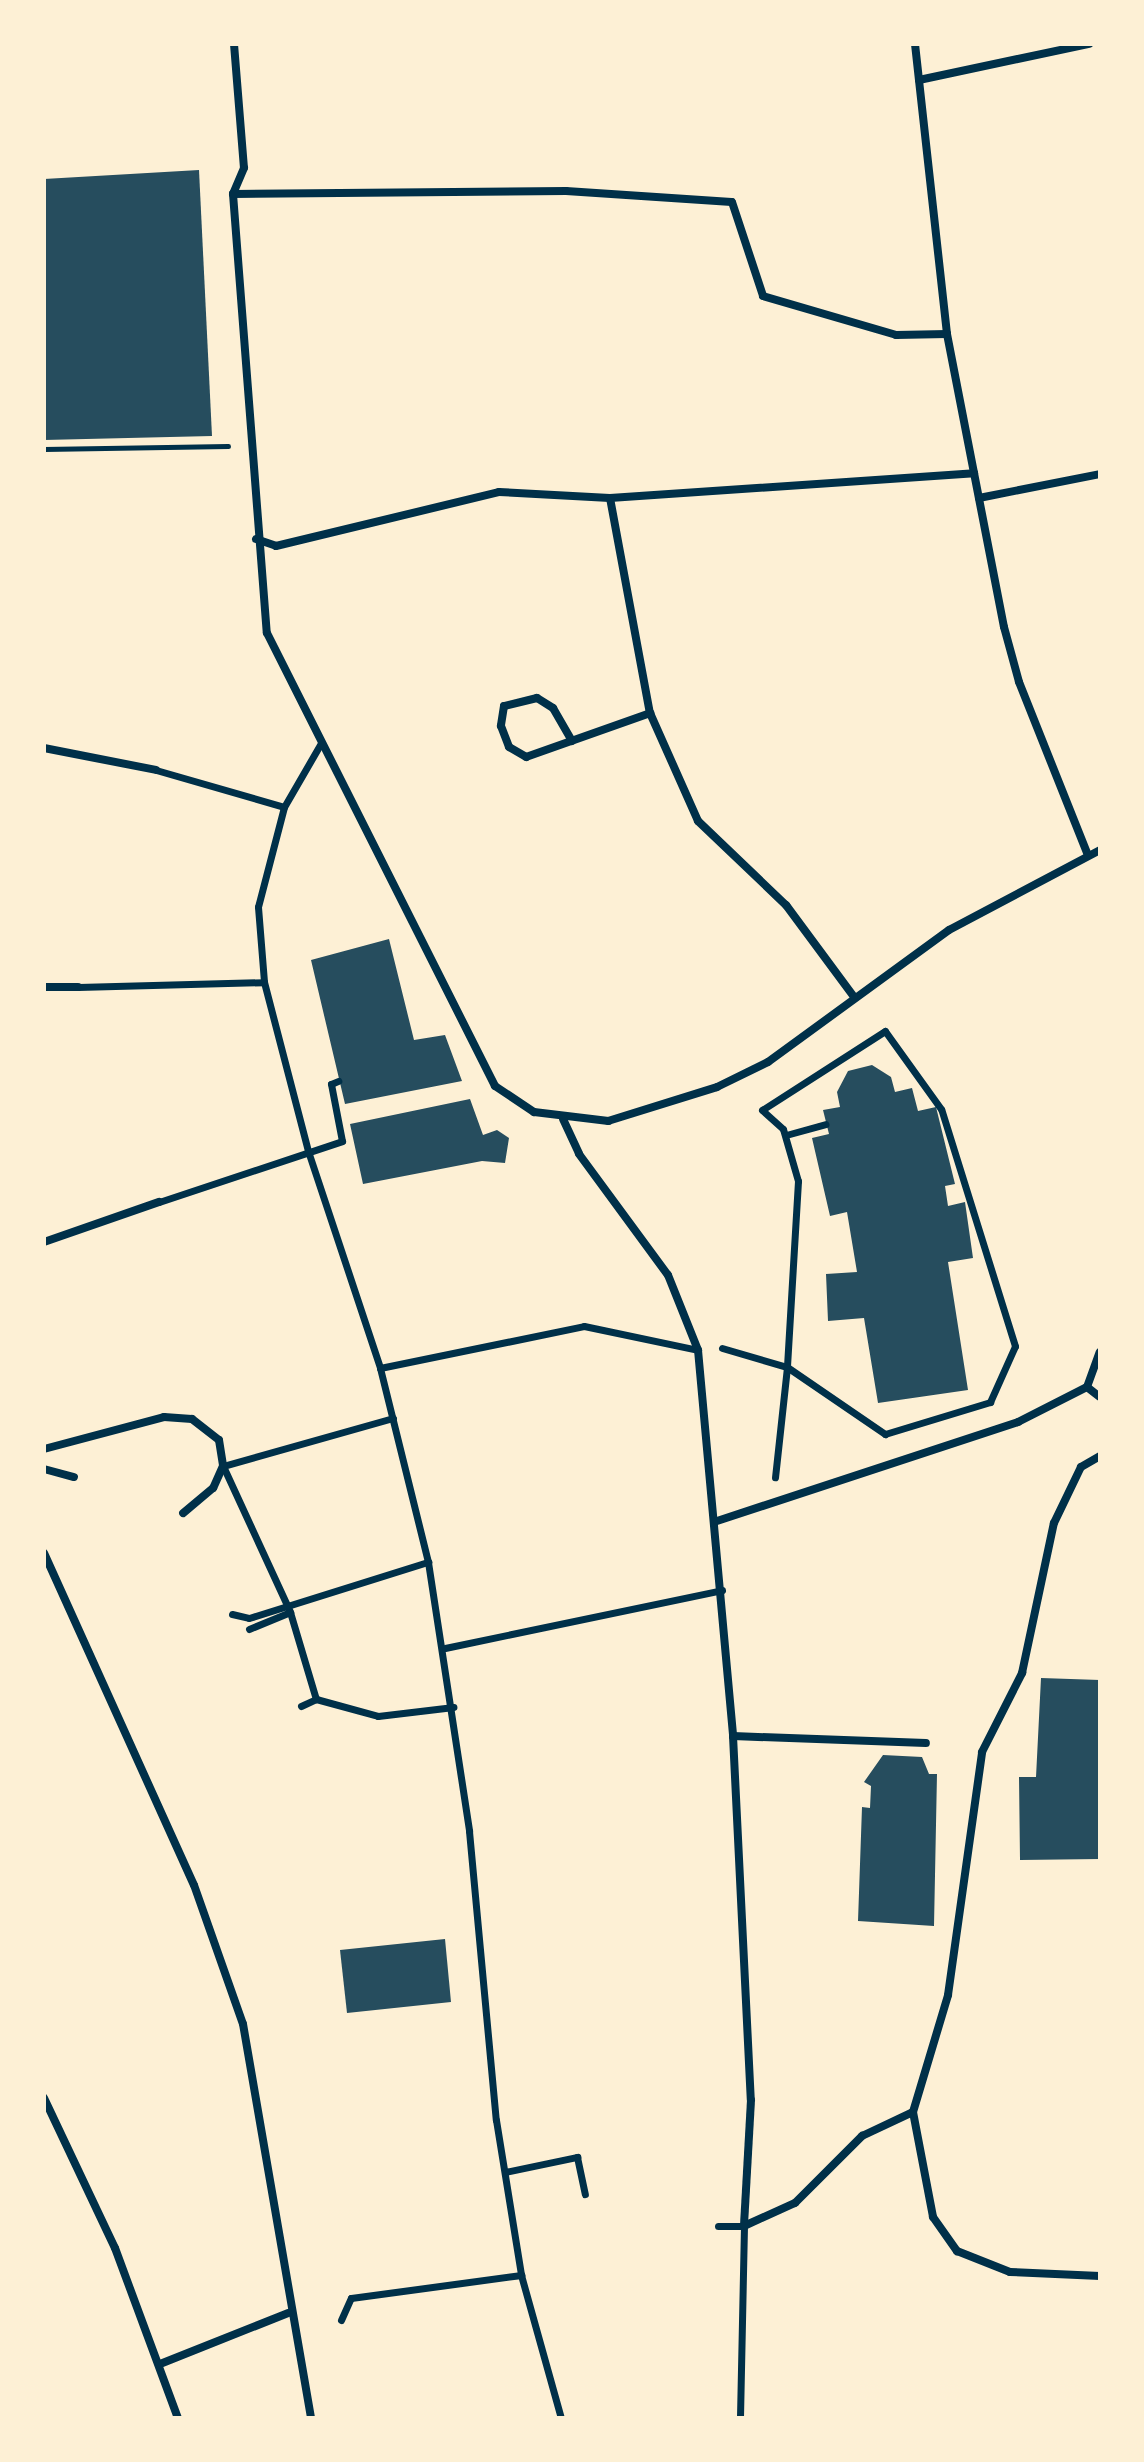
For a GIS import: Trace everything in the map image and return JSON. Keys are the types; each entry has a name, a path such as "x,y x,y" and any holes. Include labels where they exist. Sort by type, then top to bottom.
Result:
{"street":[{"path":"234,44 244,168 233,194 253,445 256,539 267,633 321,743 380,851 495,1086 534,1112 563,1119 608,1121 717,1087 768,1062 949,930 1100,850"},
{"path":"915,44 947,334 979,498 1019,682 1088,855"},
{"path":"919,80 1089,44"},
{"path":"233,194 365,189 732,202 763,296 896,335 947,334"},
{"path":"256,539 276,546 499,492 610,498 974,473"},
{"path":"979,498 1100,474"},
{"path":"610,498 650,713 698,821 786,905 854,997"},
{"path":"572,741 553,708 537,698 504,706 501,726 509,747 526,757 572,741 650,713"},
{"path":"321,743 284,807 258,907 264,982 308,1151 380,1368 428,1562 453,1707 505,2172 521,2275 561,2418"},
{"path":"44,748 212,781 284,807"},
{"path":"44,987 264,982"},
{"path":"722,1348 787,1367 885,1434 990,1402 1015,1346 941,1109 885,1031 762,1110 786,1135 798,1181 787,1367 775,1477"},
{"path":"44,1242 342,1141 331,1084 338,1081"},
{"path":"563,1119 579,1154 668,1275 698,1350 717,1521 733,1736 751,2100 744,2226 740,2418"},
{"path":"786,1135 826,1124"},
{"path":"380,1368 584,1326 698,1350"},
{"path":"717,1521 1018,1422 1087,1387 1100,1352"},
{"path":"1087,1387 1100,1397"},
{"path":"44,1449 164,1417 192,1419 219,1440 223,1466 290,1612 316,1699"},
{"path":"183,1513 213,1488 223,1466 393,1418"},
{"path":"1100,1456 1081,1467 1054,1523 1022,1673 982,1752 951,1981 913,2112 933,2217 957,2251 1010,2272 1100,2276"},
{"path":"44,1469 74,1477"},
{"path":"44,1553 194,1885 233,1994 259,2098 288,2313 311,2418"},
{"path":"232,1614 249,1618 286,1603 428,1562"},
{"path":"445,1648 722,1590"},
{"path":"249,1629 290,1612"},
{"path":"301,1706 316,1699 378,1716 453,1707"},
{"path":"733,1736 926,1743"},
{"path":"44,2098 160,2364 178,2418"},
{"path":"718,2226 744,2226 795,2203 862,2136 913,2112"},
{"path":"505,2172 577,2157 585,2194"},
{"path":"341,2320 351,2298 521,2275"},
{"path":"160,2364 288,2313"}],"path":[{"path":"44,449 253,445"}],"building":[{"path":"199,170 212,436 44,440 44,179"},
{"path":"389,939 414,1040 445,1035 462,1081 345,1104 311,960"},
{"path":"872,1065 891,1077 895,1092 912,1088 918,1111 936,1107 955,1184 945,1186 948,1206 965,1202 973,1258 948,1262 968,1390 878,1403 864,1318 828,1321 826,1274 857,1272 847,1212 830,1216 812,1138 829,1134 823,1110 840,1107 837,1092 848,1071"},
{"path":"470,1099 483,1135 497,1130 509,1138 505,1163 482,1161 363,1184 350,1124"},
{"path":"1041,1678 1100,1680 1100,1859 1020,1860 1019,1777 1036,1777"},
{"path":"883,1755 922,1757 929,1774 937,1774 934,1926 858,1921 862,1807 870,1808 871,1786 864,1782"},
{"path":"445,1939 451,2002 347,2013 340,1950"}]}
